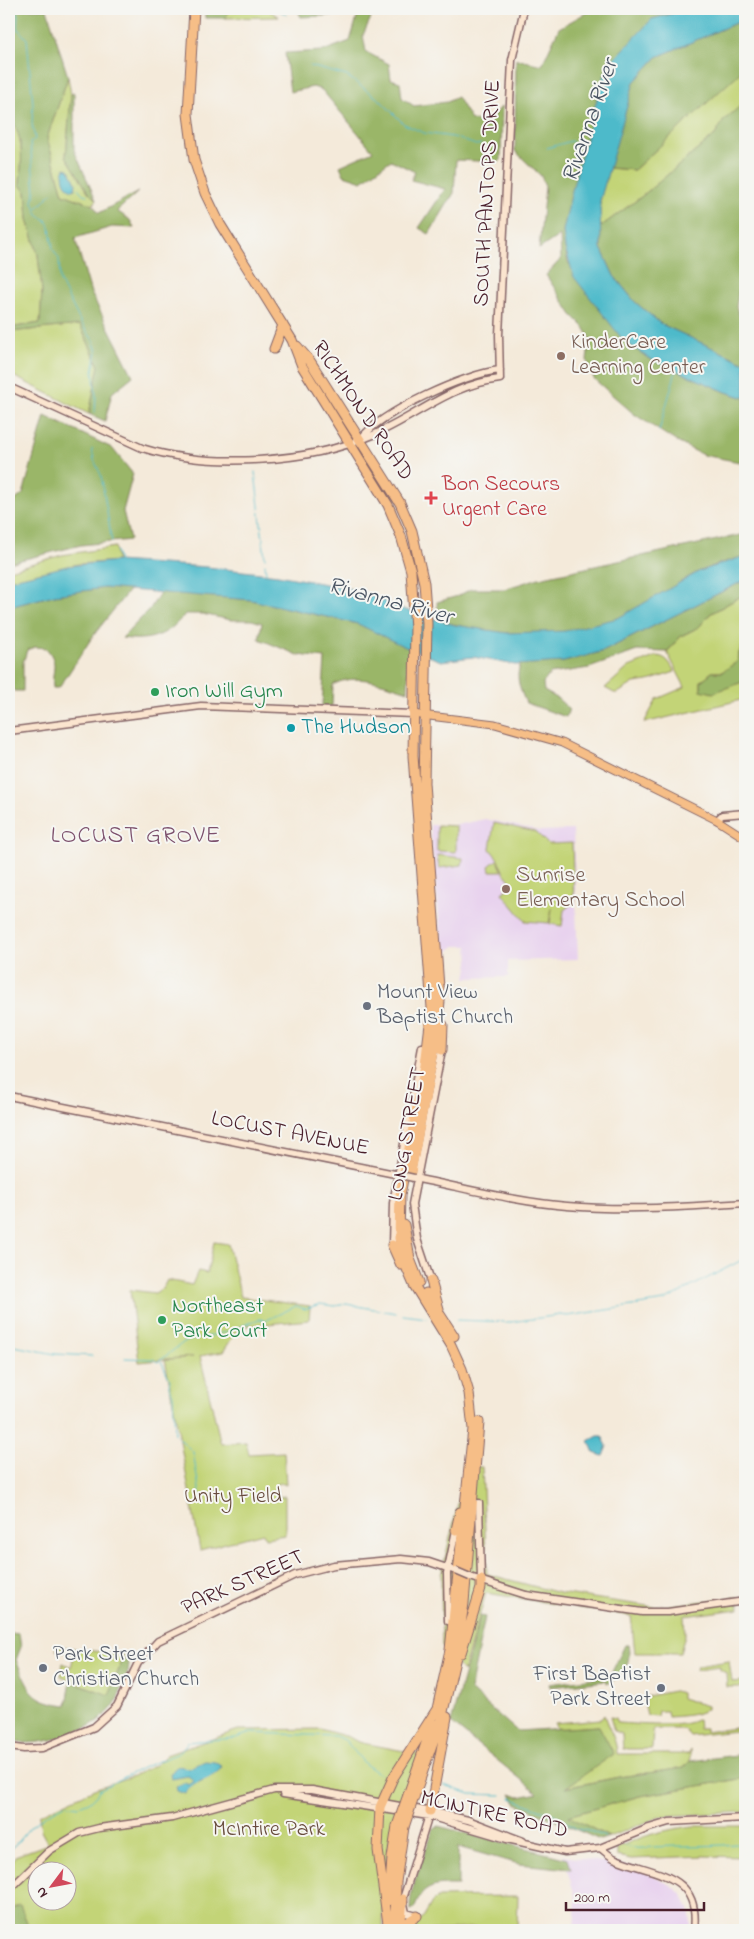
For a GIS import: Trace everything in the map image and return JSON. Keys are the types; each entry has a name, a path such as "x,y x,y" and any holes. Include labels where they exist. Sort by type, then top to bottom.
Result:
{"highway":[{"name":"RICHMOND ROAD","path":"194,9 188,114 198,172 220,224 294,345 302,366 382,496 398,528 411,570 415,606 413,714"},
{"path":"282,325 274,349 294,345"},
{"name":"RICHMOND ROAD","path":"294,345 310,361 361,439 403,510 412,531 420,560 426,608 424,783 436,985"},
{"path":"413,714 414,756 426,919 436,985 443,1013 442,1050"},
{"path":"422,1047 436,985"},
{"path":"414,1286 401,1250 398,1224 400,1196 430,1037 436,985"},
{"path":"411,1796 437,1731 452,1676 464,1603 479,1427 474,1387 461,1350 424,1290 413,1268 406,1245 404,1221 406,1196 436,1042 436,985"},
{"path":"392,1245 414,1286 451,1344 466,1382 472,1418 469,1475 450,1650 437,1709 392,1858 392,1927"},
{"path":"432,1282 440,1315"},
{"path":"477,1463 478,1503"},
{"path":"456,1530 469,1475"},
{"path":"452,1676 482,1588 481,1580"},
{"path":"448,1621 450,1650"},
{"path":"430,1814 447,1718 449,1689"},
{"path":"392,1927 378,1850 381,1805 393,1778 437,1709"},
{"path":"392,1927 401,1827"},
{"path":"402,1930 403,1899"},
{"path":"402,1930 408,1922 417,1916"}],"main road":[{"path":"413,714 495,724 548,738 589,755 717,820 745,838"}],"street":[{"name":"SOUTH PANTOPS DRIVE","path":"361,439 374,435 454,391 475,383 500,380 499,335 512,60 524,9"},
{"path":"9,387 119,439 153,451 176,456 226,460 260,460 350,444 361,439 369,428 435,391 472,376 500,370"},
{"path":"9,731 201,706 413,714"},
{"path":"717,820 722,815 745,813"},
{"path":"392,1245 393,1203 422,1047"},
{"name":"LONG STREET","path":"432,1282 414,1226 412,1204 415,1178 442,1050"},
{"name":"LOCUST AVENUE","path":"9,1096 515,1198 567,1206 638,1209 745,1203"},
{"path":"478,1503 481,1580"},
{"path":"448,1621 447,1568 456,1530"},
{"name":"PARK STREET","path":"9,1747 24,1749 42,1748 94,1727 117,1706 138,1663 158,1641 288,1578 327,1566 390,1560 418,1560 526,1595 642,1612 668,1612 745,1601"},
{"name":"MCINTIRE ROAD","path":"9,1890 49,1851 79,1833 99,1828 172,1818 274,1790 312,1790 381,1805 468,1820 523,1841 564,1852 600,1848 668,1822 745,1818"},
{"path":"417,1916 406,1913 403,1899 430,1814"},
{"path":"600,1848 614,1858 663,1875 681,1885 694,1904 696,1917 694,1930"}],"shaded area":[{"name":"Sunrise Elementary School","path":"485,819 540,831 573,830 578,959 508,961 508,977 466,978 469,962 468,946 454,946 443,958 430,825 457,825"},
{"path":"563,1856 634,1867 671,1885 681,1893 689,1908 690,1930 574,1930 576,1899"}],"green space":[{"path":"9,9 47,9 68,77 47,138 63,194 93,205 99,213 138,192 117,211 130,220 134,228 112,227 75,238 91,293 133,376 112,393 105,421 89,414 99,366 80,325 9,332 9,328 40,323 42,291 38,255 28,219 26,192 20,185 20,142 18,133 9,119"},
{"path":"205,9 228,9 226,18 205,18"},
{"path":"228,9 267,9 279,17 226,18"},
{"path":"297,9 375,9 363,35 366,52 389,64 391,79 400,82 402,98 414,106 447,102 457,97 471,120 481,122 495,114 502,106 501,160 498,162 456,160 454,193 429,234 419,228 445,189 411,180 415,172 391,160 362,181 344,175 340,166 373,151 322,90 313,87 290,92 285,53 323,51 350,41 358,14 301,17"},
{"path":"593,9 690,9 652,19 600,88 563,231 568,262 623,340 648,358 726,392 745,398 745,463 703,455 677,442 634,414 594,379 587,360 590,338 584,327 572,315 546,275 561,259 560,235 539,249 545,186 541,176 515,151 516,59 542,65 559,28"},
{"path":"745,19 745,123 718,130 715,135 641,197 600,227 600,201 608,168 634,170 661,145 612,156 621,121"},
{"path":"745,19 745,68 634,170 608,168 634,82 657,57"},
{"path":"68,77 71,94 66,156 89,193 96,200 93,205 63,194 47,138"},
{"path":"74,93 74,150 96,200 89,193 66,156 71,94"},
{"path":"745,102 745,254 736,307 745,330 745,363 661,324 635,302 614,276 601,248 600,227 641,197 715,135 724,120"},
{"path":"9,119 18,133 20,142 20,185 26,192 28,219 38,255 42,291 40,323 9,328"},
{"path":"80,325 99,366 89,414 9,374 9,332"},
{"path":"45,416 112,448 133,474 123,511 130,540 81,545 9,563 9,505 23,494"},
{"path":"745,534 745,556 698,572 629,613 597,625 552,633 528,634 482,630 438,620 437,602 458,596 471,589 504,589 539,578"},
{"path":"115,547 117,561 78,564 9,580 9,570 62,555"},
{"path":"745,580 745,594 710,614 699,627 681,636 667,652 637,651 589,668 550,674 543,683 544,691 557,698 569,709 566,717 526,703 518,679 521,664 564,662 604,651"},
{"path":"104,588 130,589 93,636 59,688 53,688 53,658 46,648 35,647 27,650 23,663 23,691 14,691 9,680 9,607 54,595"},
{"path":"161,591 251,600 358,624 409,648 408,691 390,685 350,679 333,685 332,706 322,706 325,658 298,655 259,639 262,623 252,620 231,620 202,614 185,614 172,628 158,636 141,639 122,638 150,609"},
{"path":"745,594 745,642 739,653 739,661 722,672 712,672 701,681 701,690 745,681 745,699 644,723 657,699 685,687 667,652 681,636 699,627 710,614"},
{"path":"745,642 745,681 713,693 701,690 701,681 712,672 722,672 738,661 739,653"},
{"path":"657,656 666,659 675,672 648,681 634,683 618,693 605,688 629,667"},
{"path":"494,823 536,832 548,844 572,843 574,902 564,910 562,926 550,924 552,908 549,923 525,921 502,893 513,884 504,873 498,860 502,871 490,871 489,866 498,859 490,849"},
{"path":"437,825 456,826 456,852 437,851"},
{"path":"437,855 463,858 462,865 439,868"},
{"name":"Unity Field","path":"214,1242 228,1244 241,1297 310,1306 309,1320 246,1326 236,1332 223,1352 200,1356 221,1444 246,1442 249,1454 284,1452 286,1485 276,1484 275,1488 280,1497 285,1496 285,1535 265,1538 263,1533 200,1550 165,1360 139,1362 130,1290 155,1293 163,1288 167,1280 192,1285 198,1271 207,1273"},
{"path":"467,1466 482,1467 487,1574 559,1593 654,1607 738,1597 739,1609 684,1616 685,1635 680,1653 635,1653 631,1616 486,1593 463,1672 442,1646 441,1575"},
{"path":"480,1616 485,1617 470,1690 517,1731 599,1726 614,1754 565,1788 619,1777 684,1768 690,1761 745,1754 745,1778 640,1796 568,1816 609,1837 600,1840 516,1803 511,1794 519,1797 538,1793 451,1723"},
{"path":"9,1633 19,1634 21,1647 16,1660 29,1687 39,1697 55,1703 67,1705 71,1681 109,1695 123,1659 128,1659 128,1672 116,1702 97,1721 68,1735 36,1742 22,1743 9,1741"},
{"path":"625,1645 628,1645 629,1658 625,1669 618,1677 607,1684 605,1681 550,1687 549,1684 610,1676"},
{"path":"57,1646 124,1655 109,1696 61,1676 63,1663 71,1667 74,1655 56,1650"},
{"path":"729,1661 732,1682 745,1681 745,1693 741,1687 727,1687 726,1673 720,1670 720,1667 696,1670 697,1666"},
{"path":"674,1691 681,1693 681,1698 707,1706 707,1709 683,1716 668,1717 667,1711 658,1711 657,1716 647,1715 643,1697"},
{"path":"604,1715 614,1739 617,1754 688,1754 690,1750 690,1761 684,1768 619,1777 564,1788 599,1726 557,1729 554,1723 601,1719"},
{"path":"610,1717 616,1718 618,1723 660,1725 682,1724 698,1719 699,1728 705,1728 705,1732 743,1727 743,1723 745,1730 690,1736 684,1729 653,1729 652,1749 623,1749 622,1734 614,1731"},
{"name":"McIntire Park","path":"320,1729 349,1737 358,1742 419,1754 391,1829 384,1875 383,1930 9,1930 9,1871 15,1856 48,1844 41,1831 39,1815 94,1789 133,1776 157,1764 166,1755 238,1730"},
{"path":"745,1778 745,1812 662,1816 609,1837 567,1816 640,1796"},
{"path":"438,1826 568,1859 571,1869 519,1864 458,1847 458,1885 430,1888 421,1895 415,1908 411,1910 411,1895 418,1871 433,1829"},
{"path":"693,1826 745,1826 745,1857 704,1856 631,1859 617,1856 617,1848 635,1840 664,1831"},
{"path":"518,1896 517,1930 482,1930 481,1927 445,1930 408,1930 424,1916 432,1902 439,1897"},
{"path":"20,1905 30,1930 9,1930 9,1910"}],"water":[{"name":"Rivanna River","path":"690,9 745,9 745,19 657,57 634,82 600,201 601,248 614,276 635,302 661,324 745,363 745,398 726,392 648,358 623,340 574,277 565,248 563,231 573,186 600,88 608,66 652,19"},
{"path":"65,168 69,169 76,183 75,189 72,190 65,183 63,174"},
{"path":"745,556 745,580 604,651 564,662 515,665 473,657 441,661 403,646 358,624 251,600 104,588 54,595 9,607 9,580 67,566 117,561 207,567 278,575 357,590 403,609 455,625 507,633 565,631 618,618 700,571"},
{"path":"602,1436 607,1446 603,1456 594,1453 589,1441"},
{"path":"205,1761 215,1762 222,1767 218,1772 193,1785 185,1794 177,1791 176,1786 185,1783 189,1785 194,1781 188,1776 172,1779 170,1775 173,1770 178,1767 193,1767"}],"waterway":[{"path":"14,9 18,12 17,28 27,39 33,104 32,124 35,139 30,143 35,191 33,202 38,215 46,220 50,228 53,249 59,259 60,281 81,323 93,340 97,351 93,371 96,396 95,412"},
{"path":"277,9 287,15"},
{"path":"310,66 347,76 380,100 404,124 424,133 453,137 476,145 481,144"},
{"name":"Rivanna River","path":"547,148 571,141 578,147 584,146"},
{"path":"77,187 83,194 87,195"},
{"path":"37,208 52,193"},
{"path":"659,431 676,371"},
{"path":"92,449 94,460 101,475 112,542"},
{"path":"255,472 265,558"},
{"path":"116,551 119,562"},
{"path":"265,564 266,573"},
{"path":"456,1320 511,1322 560,1315 568,1316 664,1301 742,1260"},
{"path":"125,1358 154,1359 158,1362 184,1342 226,1332 259,1319 267,1320 296,1306 305,1309 320,1304 335,1306 346,1304 396,1313"},
{"path":"403,1315 427,1318"},
{"path":"9,1345 55,1354 92,1356"},
{"path":"161,1361 170,1380 169,1385 173,1395 175,1434 193,1452 201,1501"},
{"path":"9,1852 31,1826 46,1815 67,1804 79,1806 89,1802 96,1796 99,1790 146,1766 177,1754 185,1747 187,1742 236,1738 250,1733 335,1736 345,1740 365,1764 380,1774"},
{"path":"444,1785 470,1794 501,1795"},
{"path":"511,1798 554,1815 577,1829 593,1832 605,1837"},
{"path":"623,1845 638,1848 745,1843"}],"place":[{"name":"KinderCare Learning Center","path":"561,356"},
{"name":"Bon Secours Urgent Care","path":"431,498"},
{"name":"Iron Will Gym","path":"155,692"},
{"name":"The Hudson","path":"291,728"},
{"name":"Sunrise Elementary School","path":"506,889"},
{"name":"Mount View Baptist Church","path":"367,1006"},
{"name":"Northeast Park Court","path":"162,1320"},
{"name":"Park Street Christian Church","path":"43,1668"},
{"name":"First Baptist Park Street","path":"661,1688"}],"district":[{"name":"LOCUST GROVE","path":"136,836"}]}
